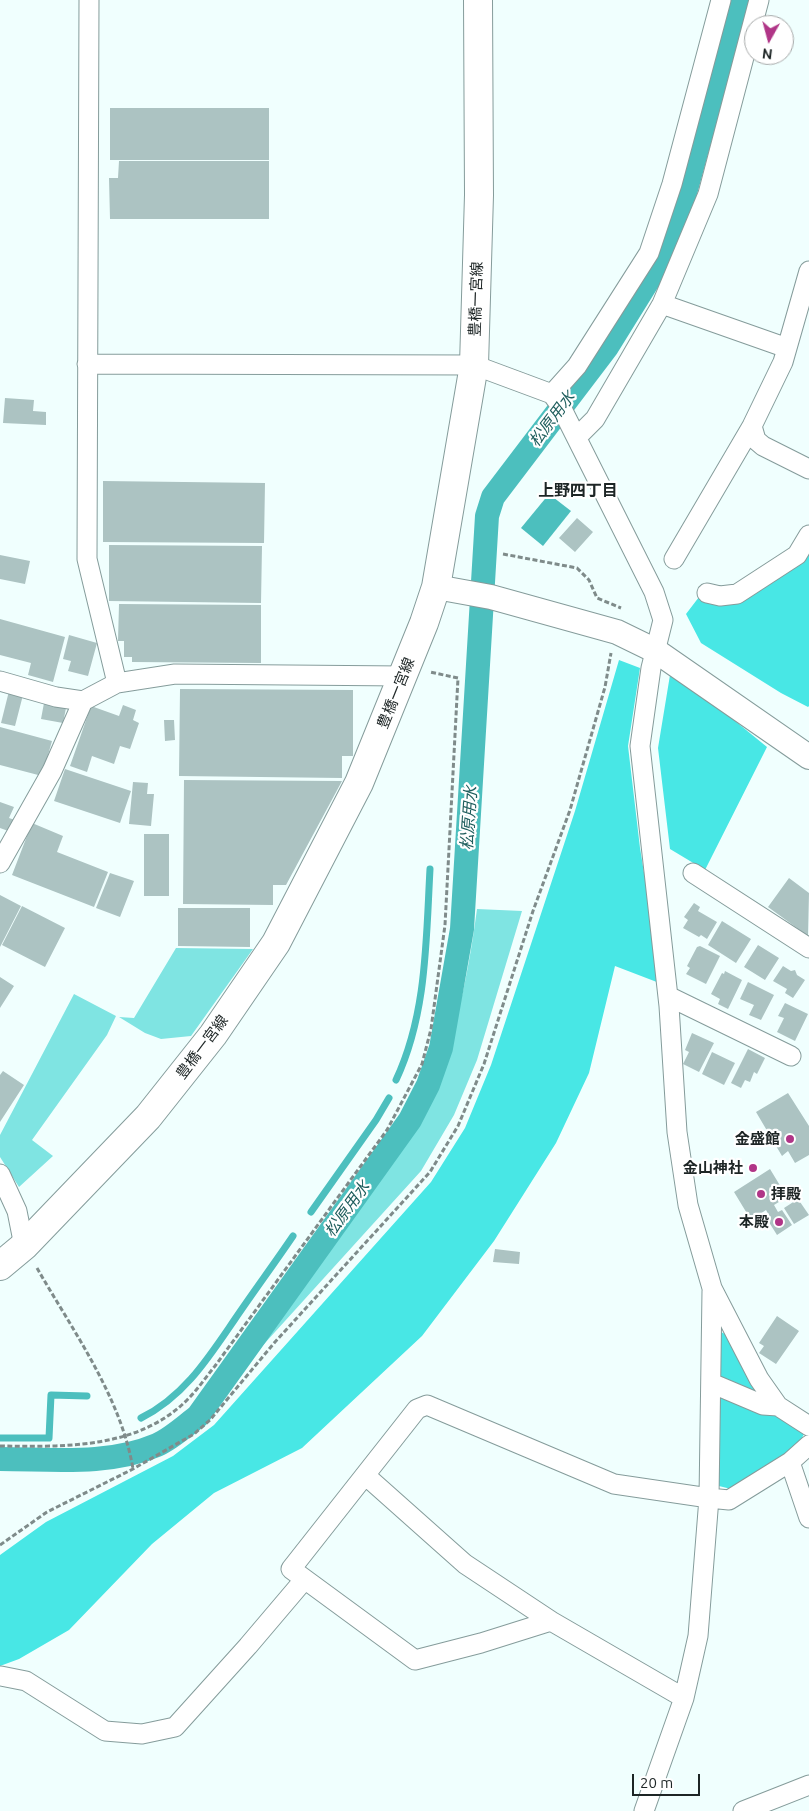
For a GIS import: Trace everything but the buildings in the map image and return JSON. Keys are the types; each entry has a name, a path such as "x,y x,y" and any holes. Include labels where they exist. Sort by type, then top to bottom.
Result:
{"main road":[{"name":"豊橋一宮線","path":"0,1266 24,1246 148,1117 213,1035 276,943 359,783 403,676 436,587 474,365 479,195 478,0"}],"street":[{"path":"89,0 86,559 117,683"},
{"path":"556,400 649,252 672,184 720,0"},
{"path":"574,431 595,419 662,304 708,194 759,0"},
{"path":"674,559 752,426 783,362 809,271"},
{"path":"662,304 787,348"},
{"path":"87,364 474,365 556,400 574,431 659,602 663,620 651,668 640,746 668,996 678,1141 688,1205 712,1288 759,1378 778,1406 809,1426"},
{"path":"752,426 756,440 763,446 809,469"},
{"path":"707,593 720,596 737,594 797,555 809,535"},
{"path":"436,587 467,594 491,596 617,632 656,651 809,757"},
{"path":"0,862 52,771 83,702 117,683 175,674 403,676"},
{"path":"0,681 56,697 83,702"},
{"path":"693,873 809,948"},
{"path":"668,996 791,1056"},
{"path":"0,1174 16,1211 24,1246"},
{"path":"644,1811 684,1698 698,1636 709,1498 712,1288"},
{"path":"711,1383 763,1405 778,1406"},
{"path":"551,1621 481,1643 416,1660 291,1569 417,1409 427,1405 614,1484 709,1498 729,1500 790,1462 809,1445"},
{"path":"790,1462 809,1518"},
{"path":"365,1475 465,1564 551,1621 684,1698"},
{"path":"1,1676 26,1681 105,1731 142,1734 175,1727 304,1580"},
{"path":"743,1811 809,1784"}],"path":[{"path":"0,1545 47,1512 133,1469 194,1434 210,1420 276,1342 430,1172 458,1126 484,1064 533,911 570,810 605,687 621,607 597,598 589,580 577,568 503,554"},
{"path":"0,1446 71,1446 98,1443 152,1425 170,1414 188,1399 215,1366 388,1130 422,1064 431,1029 446,925 458,678 423,670 403,676"},
{"path":"24,1246 115,1404 128,1442 133,1469"}],"shaded area":[{"path":"549,494 571,511 543,546 521,528"},
{"path":"809,549 808,707 781,693 701,643 686,614 699,597 715,603"},
{"path":"619,660 640,668 628,746 640,848 662,984 615,966 589,1073 556,1143 494,1241 422,1336 302,1448 214,1493 152,1544 69,1630 19,1659 0,1666 0,1555 46,1522 173,1456 214,1425 431,1182 465,1128 491,1065 575,811"},
{"path":"670,675 708,699 767,747 705,870 670,849 658,748"},
{"path":"477,909 522,911 477,1060 454,1115 421,1171 236,1375 419,1122 441,1071 457,1018"},
{"path":"176,948 253,949 191,1036 161,1039 145,1033 119,1017 134,1018"},
{"path":"74,994 116,1016 107,1035 32,1140 53,1156 19,1187 0,1157 0,1135"},
{"path":"721,1332 731,1337 805,1431 794,1449 784,1457 731,1489 719,1486 714,1470 715,1339"}],"waterway":[{"name":"松原用水","path":"0,1459 100,1459 138,1452 157,1445 178,1432 198,1416 410,1120 428,1085 441,1048 462,929 487,516 493,497 607,347 656,268 677,222 738,0"},
{"path":"396,1080 414,1029 419,1003 426,950 430,869"},
{"path":"311,1212 376,1120 389,1098"},
{"path":"141,1418 170,1399 194,1375 293,1236"},
{"path":"0,1438 49,1438 51,1395 87,1396"}],"place":[{"name":"金盛館","path":"790,1139"},
{"name":"金山神社","path":"753,1168"},
{"name":"拝殿","path":"761,1194"},
{"name":"本殿","path":"779,1222"}],"district":[{"name":"上野四丁目","path":"578,491"}]}
